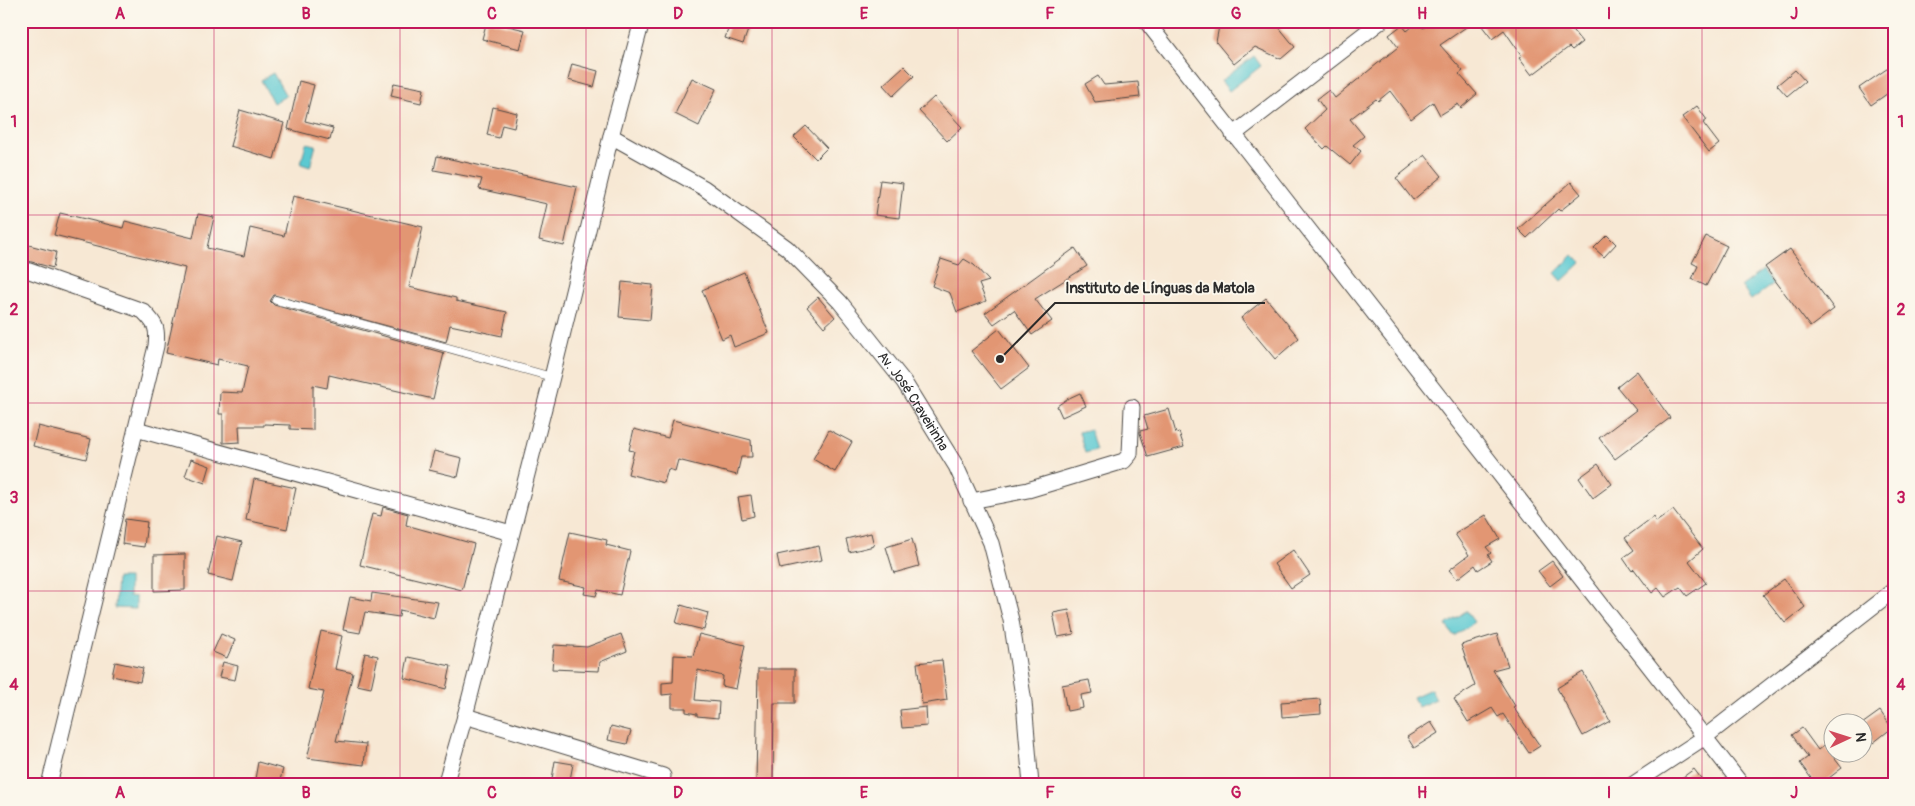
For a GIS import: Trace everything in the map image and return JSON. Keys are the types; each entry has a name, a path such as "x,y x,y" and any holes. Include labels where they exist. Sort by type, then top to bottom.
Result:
{"street":[{"path":"445,785 465,716 552,377 611,136 642,21"},
{"path":"1146,21 1233,135 1742,785"},
{"path":"1233,135 1381,21"},
{"name":"Av. José Craveirinha","path":"611,136 704,188 788,248 840,302 904,382 956,466 991,543 1011,620 1024,702 1031,785"},
{"path":"21,268 142,311 152,321 158,331 156,346 49,785"},
{"path":"971,501 1028,490 1124,461 1130,454 1132,407"},
{"path":"136,429 511,533"},
{"path":"1632,785 1705,737 1894,590"},
{"path":"465,716 663,776"}],"lane":[{"path":"276,300 552,377"}],"water":[{"path":"1254,56 1261,66 1229,91 1221,81"},
{"path":"273,73 286,96 273,103 261,80"},
{"path":"306,143 316,145 310,167 301,164"},
{"path":"1573,255 1581,263 1562,281 1555,273"},
{"path":"1763,270 1773,284 1751,300 1741,286"},
{"path":"1090,429 1096,450 1085,453 1079,432"},
{"path":"117,578 129,578 129,596 136,597 136,609 115,608"},
{"path":"1466,611 1474,622 1454,636 1446,625"},
{"path":"1431,689 1436,699 1418,707 1413,697"}],"building":[{"path":"487,21 525,30 520,49 482,39"},
{"path":"1220,21 1274,21 1295,47 1281,59 1255,47 1234,64 1216,42"},
{"path":"1433,21 1475,21 1440,45 1463,71 1459,74 1477,94 1461,108 1458,104 1440,115 1433,102 1411,119 1390,91 1350,119 1364,136 1353,145 1361,151 1350,165 1327,146 1324,149 1305,129 1325,110 1317,99 1329,90 1335,98 1398,47 1389,35 1402,25 1407,31 1418,22 1423,28"},
{"path":"1478,21 1565,21 1582,42 1572,50 1569,47 1532,75 1519,58 1522,56 1504,30 1492,39"},
{"path":"730,24 748,30 743,44 725,38"},
{"path":"572,64 598,71 594,87 568,80"},
{"path":"1894,64 1894,89 1871,105 1859,88"},
{"path":"904,66 914,76 893,96 883,85"},
{"path":"1795,70 1805,81 1787,96 1777,85"},
{"path":"1098,76 1104,85 1138,82 1140,97 1095,102 1085,84"},
{"path":"692,78 716,89 699,126 675,114"},
{"path":"299,81 314,85 305,121 333,128 330,140 288,129"},
{"path":"394,83 424,89 421,103 391,96"},
{"path":"934,97 962,127 947,141 919,111"},
{"path":"1697,106 1707,120 1703,123 1719,144 1709,152 1682,117"},
{"path":"493,107 517,113 514,128 502,125 499,138 487,135"},
{"path":"240,110 284,123 274,159 230,146"},
{"path":"806,126 827,148 816,159 794,137"},
{"path":"1425,155 1442,176 1413,200 1396,178"},
{"path":"437,156 577,187 564,246 539,240 547,204 479,189 482,179 434,170"},
{"path":"880,180 903,183 899,218 875,215"},
{"path":"1571,182 1581,194 1560,211 1558,209 1527,238 1518,229"},
{"path":"293,196 423,227 409,287 456,298 456,301 507,312 502,336 450,325 446,342 274,295 270,301 274,305 444,353 433,399 329,375 327,388 313,385 313,430 290,429 290,425 264,424 264,426 239,426 240,442 223,443 223,414 219,414 220,392 242,393 248,366 218,359 217,365 166,353 185,268 54,235 60,213 123,228 125,221 193,238 198,214 214,217 207,248 244,256 250,228 284,236"},
{"path":"1607,235 1616,244 1604,257 1594,248"},
{"path":"1706,236 1727,246 1706,286 1692,279 1698,266 1692,263"},
{"path":"21,243 56,252 53,268 21,259"},
{"path":"1075,248 1087,266 1035,299 1052,321 1032,335 1014,310 994,324 985,313"},
{"path":"1790,249 1834,309 1810,327 1765,267"},
{"path":"941,259 959,265 964,259 974,265 989,281 979,284 986,301 957,312 950,293 932,286"},
{"path":"744,272 769,333 734,347 730,335 722,339 702,290"},
{"path":"622,282 653,285 650,320 619,317"},
{"path":"818,297 835,317 824,327 807,307"},
{"path":"1266,298 1299,338 1275,359 1241,318"},
{"path":"999,329 1029,368 1001,389 971,351"},
{"path":"1637,371 1670,418 1615,459 1599,438 1636,410 1617,387"},
{"path":"1080,393 1086,406 1062,417 1057,406"},
{"path":"1169,409 1176,433 1179,432 1184,447 1148,457 1140,433 1140,431 1148,429 1144,416"},
{"path":"673,420 751,440 752,457 741,457 737,475 678,460 675,471 668,469 664,483 628,474 634,451 629,450 634,429 668,438"},
{"path":"38,426 91,439 86,459 33,446"},
{"path":"829,430 852,442 835,472 813,459"},
{"path":"434,451 462,458 458,477 429,470"},
{"path":"191,459 210,466 205,483 185,476"},
{"path":"1598,464 1612,484 1593,498 1579,478"},
{"path":"254,479 296,488 287,529 246,520"},
{"path":"751,495 754,516 742,519 738,497"},
{"path":"383,507 408,514 406,525 474,544 462,590 360,565 372,514 381,516"},
{"path":"1673,510 1703,549 1689,561 1706,583 1687,596 1680,587 1665,597 1658,588 1652,593 1623,558 1634,550 1625,538 1653,517 1656,522"},
{"path":"1486,515 1500,539 1486,547 1491,553 1488,555 1492,561 1478,570 1475,565 1457,579 1449,570 1469,555 1455,534"},
{"path":"125,519 147,522 144,547 122,544"},
{"path":"570,532 607,540 606,545 630,551 620,595 598,590 596,596 584,594 586,587 559,581"},
{"path":"871,533 874,546 849,552 846,539"},
{"path":"217,536 242,542 233,581 208,575"},
{"path":"912,539 919,566 894,573 886,547"},
{"path":"819,546 822,560 780,569 777,555"},
{"path":"1293,550 1310,575 1291,588 1274,564"},
{"path":"185,554 185,590 154,591 154,555"},
{"path":"1552,561 1563,576 1550,586 1538,571"},
{"path":"1784,579 1805,607 1785,623 1763,595"},
{"path":"372,593 438,602 434,618 400,610 399,617 365,612 360,633 343,630 350,597 371,601"},
{"path":"681,605 708,613 704,630 676,623"},
{"path":"1069,610 1074,634 1058,637 1053,613"},
{"path":"321,631 342,636 335,669 353,673 336,741 366,744 364,765 307,758 324,692 308,689"},
{"path":"221,634 235,640 227,658 213,652"},
{"path":"621,634 627,651 600,662 599,671 552,669 554,645 587,647"},
{"path":"699,634 745,645 736,689 722,686 723,676 698,670 695,700 719,702 718,718 697,716 697,714 686,712 686,708 672,708 672,694 662,695 662,683 673,682 674,655 693,656"},
{"path":"1497,634 1508,666 1493,670 1515,706 1513,707 1540,746 1529,753 1503,714 1498,717 1492,708 1468,722 1454,699 1475,686 1461,645"},
{"path":"365,653 378,656 371,688 357,685"},
{"path":"408,657 451,666 446,689 404,678"},
{"path":"942,660 947,700 922,704 917,663"},
{"path":"115,662 143,668 140,682 112,676"},
{"path":"223,662 238,666 235,680 219,677"},
{"path":"758,669 795,669 795,703 774,703 773,785 756,785"},
{"path":"1583,672 1610,721 1583,736 1557,688"},
{"path":"1089,680 1092,693 1081,695 1083,708 1067,711 1062,685"},
{"path":"1320,699 1321,714 1282,717 1281,702"},
{"path":"926,707 927,726 902,728 900,710"},
{"path":"1880,711 1892,728 1873,743 1872,742 1872,717"},
{"path":"1431,722 1438,733 1414,748 1407,737"},
{"path":"611,726 631,731 627,744 608,740"},
{"path":"1802,728 1818,750 1822,747 1822,764 1839,764 1842,768 1820,785 1816,785 1800,763 1808,757 1792,735"},
{"path":"555,761 573,764 569,785 551,785"},
{"path":"258,762 283,769 279,784 255,779"},
{"path":"1694,769 1706,785 1672,785"}],"place":[{"name":"Instituto de Línguas da Matola","path":"1000,359"}]}
